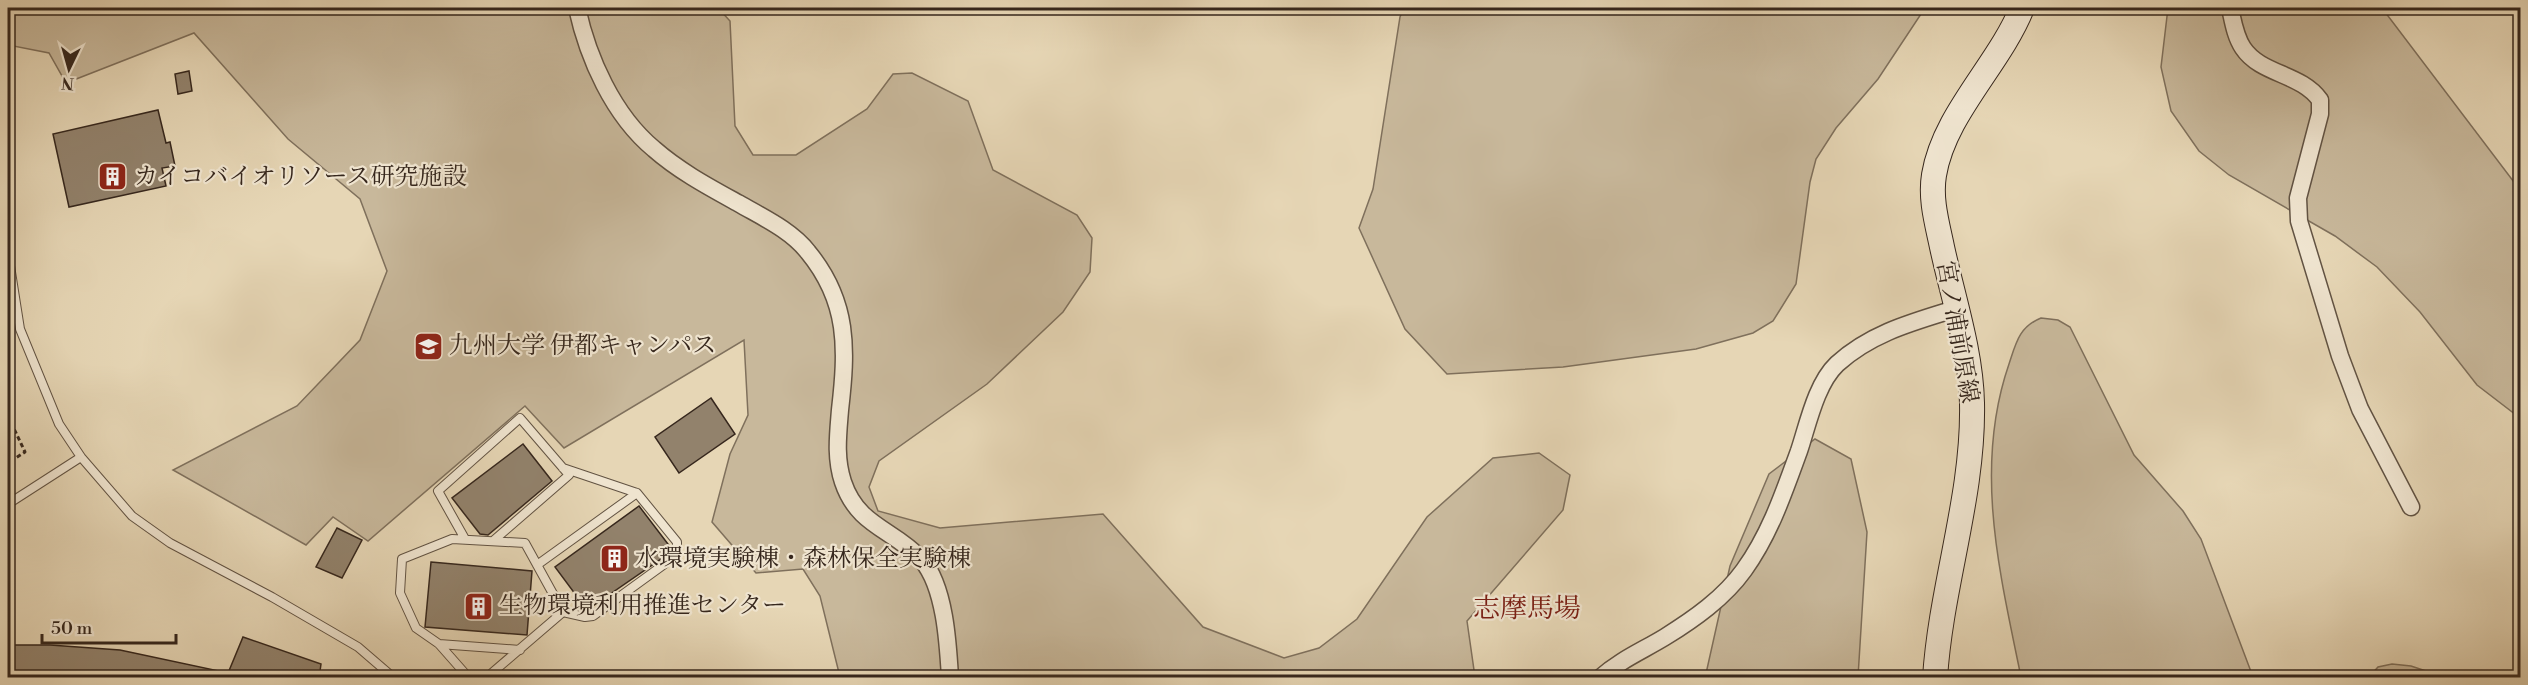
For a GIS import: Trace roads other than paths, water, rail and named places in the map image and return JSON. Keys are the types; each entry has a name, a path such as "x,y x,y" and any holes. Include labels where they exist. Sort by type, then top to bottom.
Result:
{"main road":[{"name":"宮ノ浦前原線","path":"1935,678 1972,434 1972,400 1966,356 1934,207 1934,177 1942,140 2012,32 2022,8"}],"street":[{"path":"577,8 598,71 627,119 652,148 693,176 792,235 821,268 841,314 844,334 844,371 836,450 842,481 851,502 864,518 906,546 921,559 930,571 943,612 950,678"},
{"path":"2230,8 2242,46 2251,58 2301,81 2313,90 2320,100 2320,114 2298,198 2299,221 2340,356 2360,409 2411,507"},
{"path":"1600,678 1613,666 1699,614 1743,571 1769,527 1814,407 1835,366 1857,348 1893,328 1955,309"}],"lane":[{"path":"8,253 20,329 59,424 81,457 132,516 170,543 272,597 358,647 394,678"},
{"path":"465,539 438,491 520,418 569,475 493,541"},
{"path":"8,504 81,457"},
{"path":"469,678 439,644 416,628 400,594 402,559 452,538 525,543 563,612 585,617 593,616 677,555 677,542 637,493 562,468"},
{"path":"537,565 637,493"},
{"path":"486,678 563,612"},
{"path":"439,644 520,650"}],"place":[{"name":"カイコバイオリソース研究施設","path":"113,177"},
{"name":"九州大学 伊都キャンパス","path":"428,346"},
{"name":"水環境実験棟・森林保全実験棟","path":"614,559"},
{"name":"生物環境利用推進センター","path":"478,606"}],"district":[{"name":"志摩馬場","path":"1527,609"}]}
